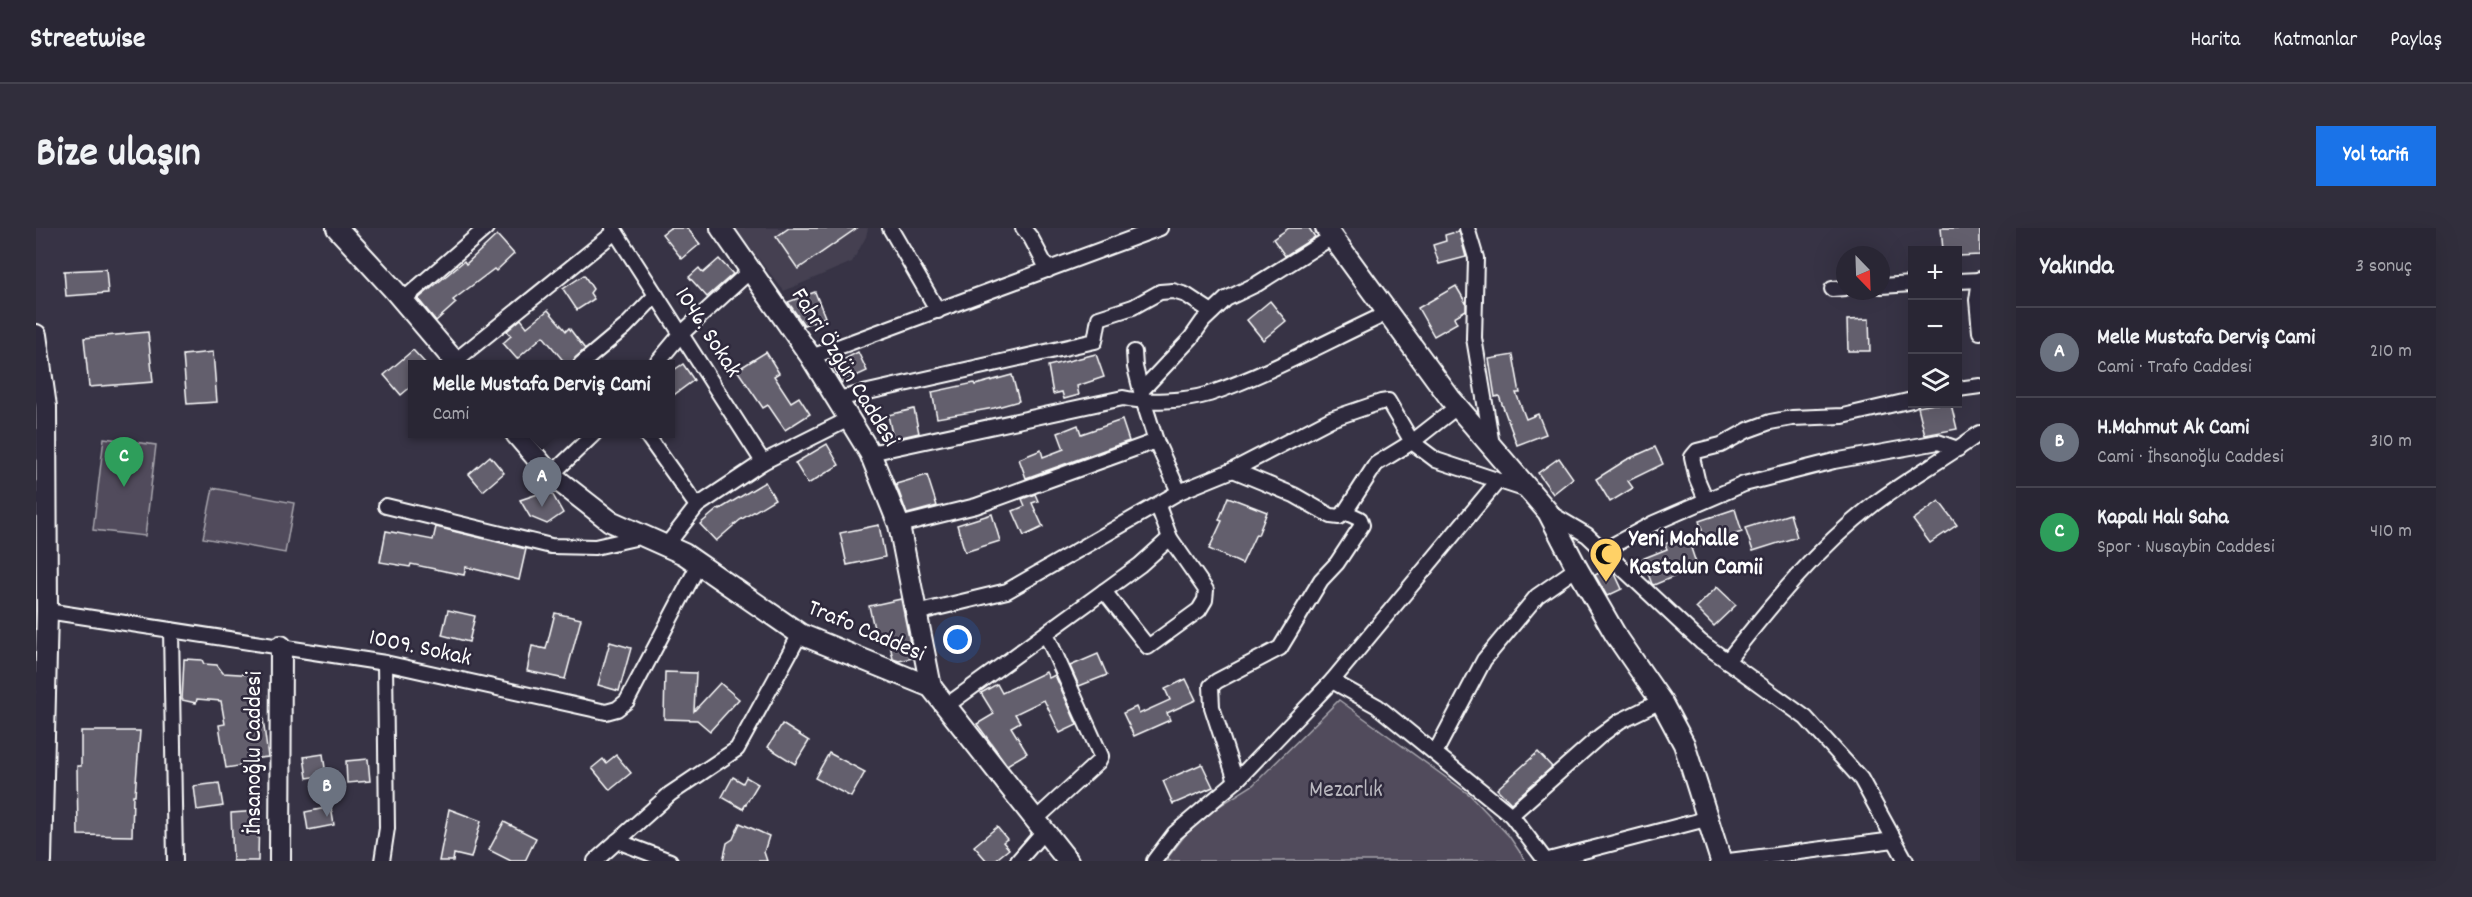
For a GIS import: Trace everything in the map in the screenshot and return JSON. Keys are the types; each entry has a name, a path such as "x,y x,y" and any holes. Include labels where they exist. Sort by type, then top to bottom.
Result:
{"street":[{"path":"337,228 403,300 453,360"},
{"path":"403,300 486,228"},
{"name":"Fahri Özgün Caddesi","path":"721,228 752,268 811,357 870,453 898,525 931,687"},
{"path":"890,228 938,311"},
{"path":"1023,228 1048,270"},
{"path":"1467,228 1476,258 1474,338 1492,447"},
{"path":"811,357 1048,270 1152,229"},
{"path":"460,360 614,230"},
{"name":"1046. Sokak","path":"614,230 764,462"},
{"path":"1143,396 1212,312 1227,299 1257,284 1329,232 1458,406 1548,512 1615,634 1661,701 1684,744 1721,861"},
{"path":"659,360 681,334 752,268"},
{"path":"1962,281 1980,280 1977,300 1980,332"},
{"path":"1890,285 1908,284"},
{"path":"837,399 1095,340 1099,318 1133,307 1160,292 1173,291 1186,295 1212,312"},
{"path":"586,360 625,327 656,295"},
{"path":"870,453 1123,398 1207,395 1269,369 1388,313"},
{"path":"36,335 46,407 47,611 41,861"},
{"path":"1134,352 1135,367 1156,441 1179,492"},
{"path":"1962,388 1980,386"},
{"path":"916,613 1007,591 1179,492 1233,470 1331,419 1381,402 1388,401 1412,442 1436,460 1532,492"},
{"path":"1706,500 1697,479 1692,457 1697,451 1721,445 1748,430 1770,422 1792,418 1843,416 1908,401"},
{"path":"1233,470 1294,495 1331,516 1338,517 1345,512 1376,464 1412,442 1458,406"},
{"path":"666,546 697,506 764,462 849,419"},
{"path":"1727,661 1807,565 1874,504 1980,433"},
{"name":"Trafo Caddesi","path":"519,438 551,475 610,521 666,546 699,564 800,634 931,687 1068,861"},
{"path":"551,475 590,438"},
{"path":"649,438 697,506"},
{"path":"898,525 976,506 1156,441"},
{"path":"1604,550 1654,523 1744,484 1834,461 1938,442 1958,449"},
{"path":"1154,861 1174,832 1236,781 1332,681 1498,481"},
{"path":"386,506 551,546 595,547 644,536"},
{"path":"1104,591 1148,647 1199,610 1205,600 1206,590 1170,538 1158,506"},
{"path":"1236,781 1212,708 1211,686 1280,648 1322,580 1337,563 1362,525 1360,519 1345,512"},
{"path":"1548,512 1587,535 1701,642 1806,718 1861,778 1906,861"},
{"path":"946,706 1140,565 1170,538"},
{"name":"1009. Sokak","path":"47,611 385,663 606,712 617,709 627,701 699,564"},
{"path":"1435,753 1484,660 1537,596 1577,568"},
{"path":"171,630 175,861"},
{"path":"594,861 670,794 737,748 800,634"},
{"path":"1018,861 1040,826 1101,756 1046,634"},
{"name":"İhsanoğlu Caddesi","path":"280,861 281,646"},
{"path":"382,861 387,828 385,663"},
{"path":"1332,681 1377,706 1511,815 1545,861 1706,819"},
{"path":"1511,815 1600,736 1620,722 1661,701"},
{"path":"1729,861 1894,840"},
{"path":"616,841 670,861"}],"shaded area":[{"path":"734,228 868,228 866,237 852,262 784,291"}],"green space":[{"path":"104,438 156,445 145,536 93,530"},
{"path":"213,488 294,503 285,553 203,538"},
{"name":"Mezarlık","path":"1339,700 1470,795 1509,836 1526,861 1165,861 1186,834 1216,808 1253,785"}],"building":[{"path":"670,228 687,228 700,244 682,259 662,234"},
{"path":"789,228 857,228 798,269 776,237"},
{"path":"1289,228 1309,228 1315,237 1285,256 1273,239"},
{"path":"1941,228 1980,228 1980,255 1962,256 1962,246 1943,246"},
{"path":"1459,231 1466,257 1439,264 1433,245 1446,241 1445,235"},
{"path":"497,235 514,254 496,271 494,269 453,300 456,303 436,321 418,299 464,261 466,264"},
{"path":"719,259 733,274 707,297 689,277 699,268 703,273"},
{"path":"106,269 108,293 66,296 64,271"},
{"path":"584,275 593,289 590,293 594,299 577,310 563,289"},
{"path":"1456,286 1466,303 1466,310 1454,317 1457,323 1434,336 1418,308"},
{"path":"815,292 825,317 804,325 788,302"},
{"path":"1270,301 1286,321 1263,340 1247,320"},
{"path":"548,310 566,331 569,328 585,349 574,360 563,360 543,336 517,359 503,343 511,336 507,331 521,319 527,327"},
{"path":"1869,319 1870,351 1848,351 1847,320"},
{"path":"148,332 153,382 89,387 84,338"},
{"path":"413,350 422,360 408,360 408,389 401,395 384,375"},
{"path":"213,352 217,402 187,404 183,355"},
{"path":"766,352 779,373 774,376 791,402 799,397 810,414 785,430 768,405 763,408 737,370"},
{"path":"858,352 867,371 841,383 833,365"},
{"path":"1096,354 1104,377 1077,386 1079,395 1064,399 1062,392 1053,394 1048,366"},
{"path":"1513,355 1520,393 1516,393 1526,419 1538,414 1546,434 1517,445 1499,396 1495,397 1489,359"},
{"path":"683,364 694,380 675,394 675,369"},
{"path":"1012,375 1019,401 937,418 932,392 974,383 975,385"},
{"path":"1918,408 1952,408 1957,429 1925,435"},
{"path":"914,409 919,433 893,439 888,415"},
{"path":"1122,420 1129,441 1026,478 1019,459 1041,450 1043,457 1064,449 1058,433 1078,425 1081,434"},
{"path":"827,444 839,465 808,484 795,463"},
{"path":"1655,447 1663,464 1628,481 1633,488 1610,502 1596,479 1626,460"},
{"path":"490,456 504,473 483,491 469,474"},
{"path":"1559,458 1573,478 1553,494 1538,473"},
{"path":"927,475 937,506 907,514 896,484"},
{"path":"765,482 775,499 740,520 716,541 700,524 719,508"},
{"path":"550,490 563,513 547,524 530,517 520,500"},
{"path":"1035,494 1038,501 1032,503 1043,527 1024,536 1013,511 1025,506 1022,499"},
{"path":"1228,497 1267,512 1258,535 1256,534 1242,564 1209,549 1222,521 1219,520"},
{"path":"1939,501 1957,525 1930,543 1913,520"},
{"path":"1735,509 1742,532 1691,548 1696,563 1673,571 1675,576 1652,584 1642,559 1667,549 1665,544 1702,530 1699,521"},
{"path":"992,514 1000,541 965,552 957,525"},
{"path":"1790,514 1797,537 1753,551 1745,528"},
{"path":"879,525 885,557 847,565 840,533"},
{"path":"436,527 526,549 519,580 466,567 464,575 411,564 410,567 380,562 386,531 433,540"},
{"name":"Yeni Mahalle Kastalun Camii","path":"1609,568 1615,574 1622,589 1607,596 1595,575"},
{"path":"1717,587 1736,605 1714,626 1696,608"},
{"path":"901,599 913,658 899,661 893,659 887,631 875,633 869,606"},
{"path":"448,610 475,616 469,642 442,635"},
{"path":"555,613 581,619 565,679 527,671 532,646 546,649"},
{"path":"610,642 631,648 619,691 598,685"},
{"path":"1098,654 1107,675 1079,686 1070,666"},
{"path":"184,659 202,660 204,664 217,665 223,673 256,675 254,712 262,711 268,757 251,759 252,764 226,768 219,725 225,724 221,701 197,699 196,703 182,700"},
{"path":"665,672 696,673 694,711 720,683 739,699 710,731 697,720 664,719"},
{"path":"1046,672 1049,678 1055,675 1077,725 1060,733 1044,700 1015,714 1020,722 1011,727 1027,753 1007,765 977,724 994,714 981,693 997,684 1002,693"},
{"path":"1186,679 1196,700 1167,713 1170,720 1134,736 1123,713 1136,707 1139,714 1170,700 1165,689"},
{"path":"782,724 809,741 795,764 768,747"},
{"path":"81,731 140,731 135,795 133,795 132,836 78,835 77,766 81,766"},
{"path":"1538,752 1552,767 1511,803 1497,789"},
{"path":"829,753 865,772 851,797 815,778"},
{"path":"323,754 326,775 307,778 304,757"},
{"path":"616,755 631,773 610,790 592,768 603,759 606,763"},
{"path":"368,759 370,781 347,783 346,761"},
{"path":"1202,764 1213,787 1173,804 1163,781"},
{"path":"733,777 743,783 746,777 758,784 743,809 722,797"},
{"path":"219,783 223,806 197,810 194,786"},
{"path":"331,807 334,825 308,830 305,812"},
{"path":"449,809 481,821 471,858 454,854 453,861 439,861"},
{"path":"259,811 258,861 233,861 231,813"},
{"path":"504,822 536,838 525,861 511,861 489,850"},
{"path":"740,823 769,836 764,852 767,861 723,861 727,843 733,839"},
{"path":"997,827 1007,839 1003,842 1009,849 994,861 987,861 974,846"}],"place":[{"name":"Kapalı Halı Saha","path":"124,487"},
{"name":"Melle Mustafa Derviş Cami","path":"542,507"},
{"name":"Yeni Mahalle Kastalun Camii","path":"1606,583"},
{"name":"H.Mahmut Ak Cami","path":"327,817"}]}
